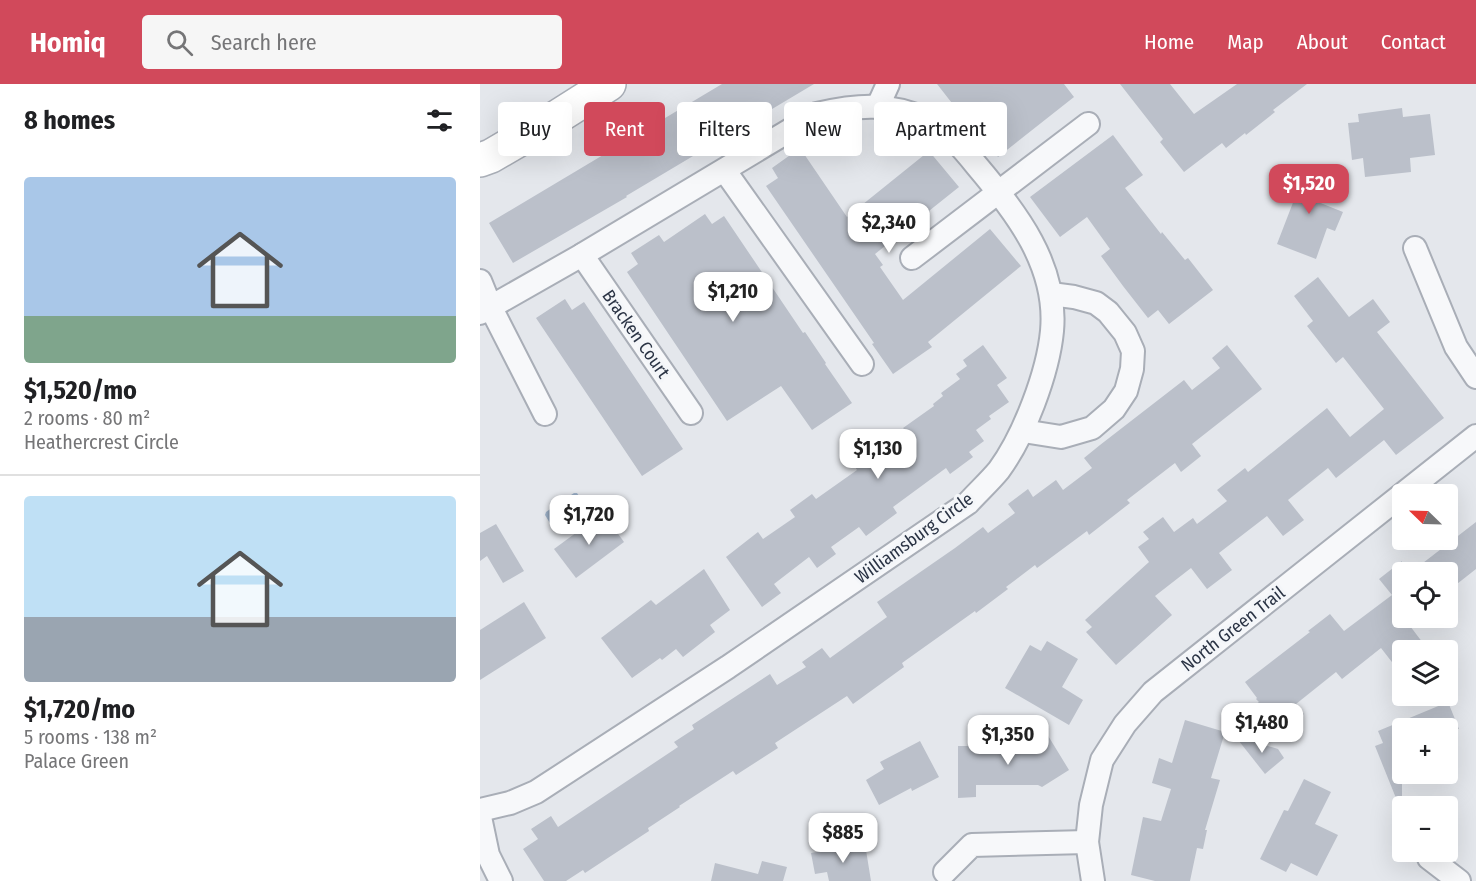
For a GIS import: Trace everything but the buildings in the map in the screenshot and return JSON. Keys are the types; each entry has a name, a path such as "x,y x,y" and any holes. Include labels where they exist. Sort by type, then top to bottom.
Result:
{"main road":[{"path":"480,160 546,124 609,84"}],"street":[{"path":"880,102 888,84"},
{"name":"Williamsburg Circle","path":"485,311 725,171 817,114 846,108 874,106"},
{"path":"912,258 1088,124"},
{"name":"Williamsburg Circle","path":"480,810 510,803 536,792 728,668 968,503 999,469 1023,431 1046,362 1052,330 1051,294 1042,261 1026,229 969,156"},
{"path":"725,171 862,364"},
{"path":"1415,248 1456,347 1476,377"},
{"name":"Bracken Court","path":"582,255 691,413"},
{"path":"480,281 485,311 545,414"},
{"path":"1023,431 1061,437 1092,428 1114,409 1126,391 1132,369 1133,351 1125,333 1108,312 1096,303 1051,294"},
{"name":"North Green Trail","path":"1093,881 1087,842 1091,805 1102,760 1125,724 1154,692 1476,436"},
{"path":"480,817 488,855 501,881"},
{"path":"945,872 972,845 1087,842"},
{"path":"1434,862 1459,881"}],"water":[{"path":"577,493 585,506 584,509 555,529 553,528 545,515 546,512"}]}
